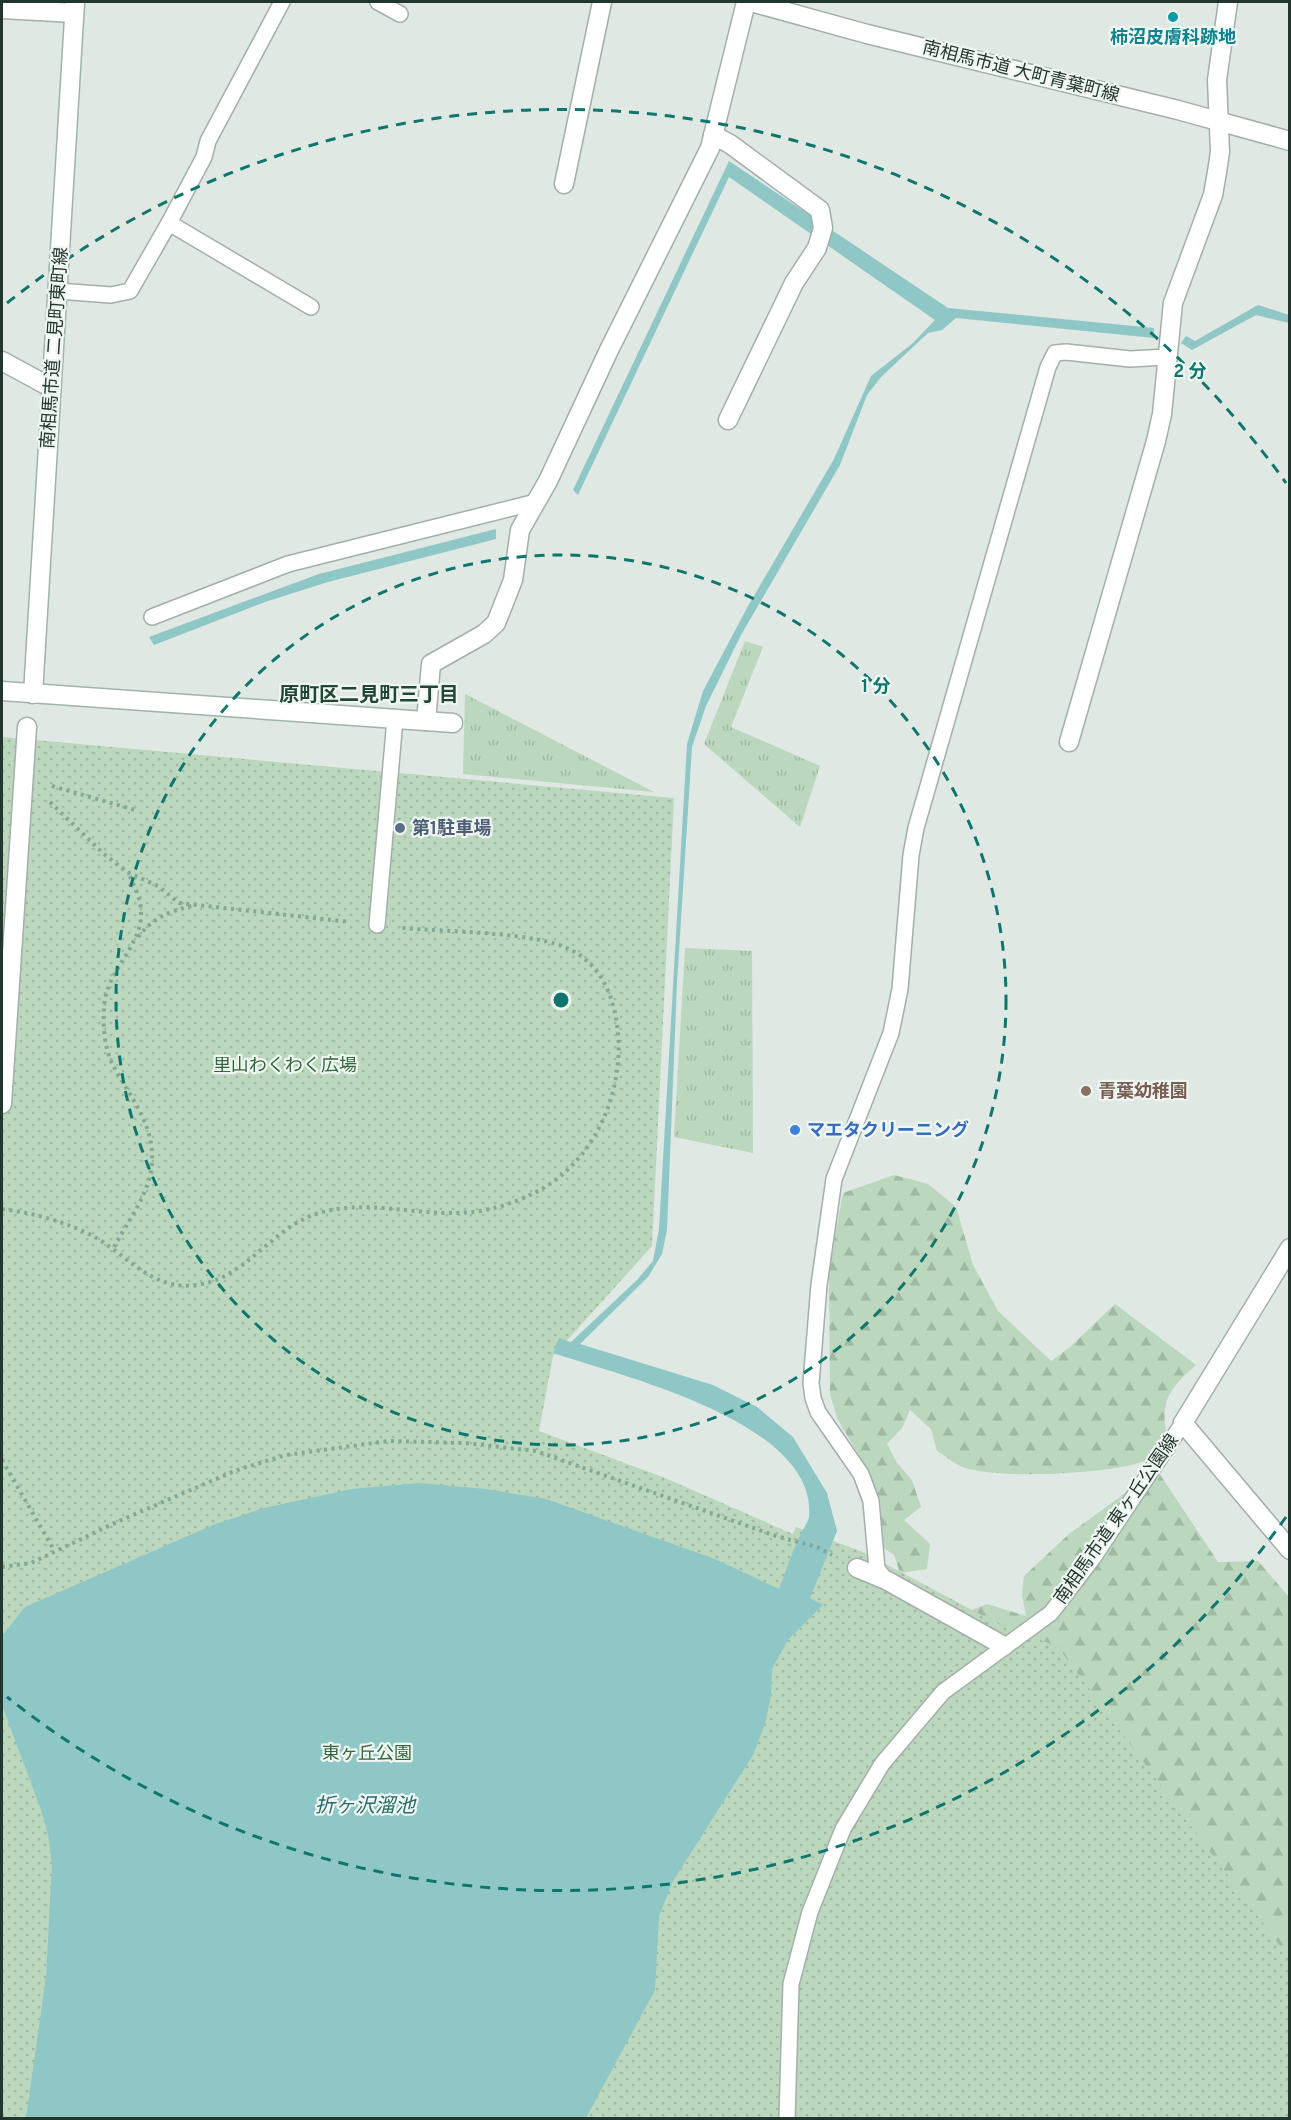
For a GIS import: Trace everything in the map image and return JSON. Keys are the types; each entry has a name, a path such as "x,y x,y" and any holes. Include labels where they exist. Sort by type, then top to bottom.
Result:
{"street":[{"path":"564,184 602,2"},
{"path":"426,721 431,664 476,639 496,623 513,580 520,530 549,481 609,350 710,148 746,2"},
{"name":"南相馬市道 大町青葉町線","path":"752,2 867,34 1178,110 1290,141"},
{"path":"1069,742 1156,441 1162,414 1173,303 1213,195 1220,152 1217,80 1228,2"},
{"path":"2,9 74,7"},
{"name":"南相馬市道 二見町東町線","path":"33,694 74,7"},
{"path":"713,135 730,144 820,210 823,228 819,241 794,283 728,420"},
{"path":"2,361 51,387"},
{"path":"2,691 453,723"},
{"path":"2,1104 27,727"},
{"name":"南相馬市道 東ヶ丘公園線","path":"1183,1423 1290,1248"},
{"path":"1183,1423 1290,1550"},
{"path":"857,1568 886,1580 1004,1646"}],"lane":[{"path":"58,291 111,295 130,291 204,157 208,141 282,2"},
{"path":"378,2 400,14"},
{"path":"169,223 311,307"},
{"path":"886,1580 877,1569 871,1501 861,1474 827,1426 813,1398 819,1285 834,1179 891,1033 900,989 910,866 916,828 1048,367 1055,353 1066,351 1130,358 1167,357"},
{"path":"152,617 288,564 536,502"},
{"path":"377,925 395,719"},
{"name":"南相馬市道 東ヶ丘公園線","path":"787,2118 791,1984 810,1912 832,1851 869,1785 896,1745 943,1692 1051,1613 1071,1589 1183,1423"}],"path":[{"path":"23,778 135,810"},
{"path":"2,1209 42,1216 88,1234 114,1247 144,1274 155,1280 196,1286 229,1275 288,1227 314,1214 357,1207 450,1212 485,1210 534,1193 556,1180 575,1162 603,1120 619,1069 618,1025 612,998 600,975 572,951 543,941 179,903 158,886 127,872 104,854 23,778"},
{"path":"127,872 142,910 136,940"},
{"path":"114,1247 142,1197 153,1161 146,1123 112,1064 106,1045 104,1005 117,966 152,921 165,913 196,906"},
{"path":"2,1567 31,1563 54,1550 237,1470 296,1454 389,1441 501,1446 536,1451 776,1536 817,1547 857,1568"},
{"path":"2,1460 54,1550"}],"green space":[{"path":"745,641 763,647 731,727 820,766 800,827 704,744"},
{"path":"465,694 654,792 463,774"},
{"name":"東ヶ丘公園","path":"2,737 674,798 652,1246 553,1356 539,1431 665,1478 793,1534 796,1527 863,1552 991,1620 1058,1647 1289,1958 1289,2118 2,2118"},
{"path":"685,948 752,951 753,1153 674,1137"},
{"path":"894,1175 928,1184 956,1207 973,1265 998,1311 1051,1361 1070,1347 1115,1304 1196,1365 1180,1380 1169,1396 1165,1413 1167,1435 1159,1449 1143,1461 1122,1467 1048,1474 1021,1474 996,1473 960,1466 937,1451 931,1429 910,1410 902,1428 887,1444 897,1463 912,1480 921,1507 904,1520 930,1544 927,1569 900,1573 894,1555 882,1547 880,1499 861,1459 837,1418 830,1394 829,1267 843,1193"},
{"path":"1157,1470 1218,1562 1258,1561 1289,1597 1289,2118 571,2118 967,1612 987,1604 1026,1616 1022,1595 1024,1576 1069,1534"}],"water":[{"name":"折ヶ沢溜池","path":"729,161 948,308 1154,328 1154,338 956,318 942,330 928,333 881,377 867,395 840,465 741,635 706,706 692,747 677,983 667,1230 662,1254 648,1277 580,1344 713,1385 757,1407 793,1437 827,1493 837,1531 810,1598 823,1605 788,1640 772,1669 771,1696 765,1724 753,1755 673,1881 659,1916 655,1990 586,2118 26,2118 46,1977 52,1864 48,1834 40,1807 2,1705 2,1636 25,1607 213,1525 264,1508 352,1489 419,1483 486,1489 546,1499 715,1559 779,1589 809,1517 803,1484 782,1455 750,1429 710,1408 666,1390 553,1353 559,1338 571,1342 637,1280 653,1261 659,1229 687,744 703,691 748,606 834,459 871,376 913,343 935,320 729,177 578,495 573,490"},
{"path":"1258,305 1289,315 1289,323 1256,315 1192,350 1181,343 1186,336 1195,341"},
{"path":"496,529 496,539 328,582 265,602 154,645 149,637 319,574"}],"place":[{"name":"柿沼皮膚科跡地","path":"1173,17"},
{"name":"第1駐車場","path":"400,828"},
{"name":"青葉幼稚園","path":"1086,1091"},
{"name":"マエタクリーニング","path":"795,1130"}],"district":[{"name":"原町区二見町三丁目","path":"369,694"}],"park label":[{"name":"里山わくわく広場","path":"285,1065"}]}
